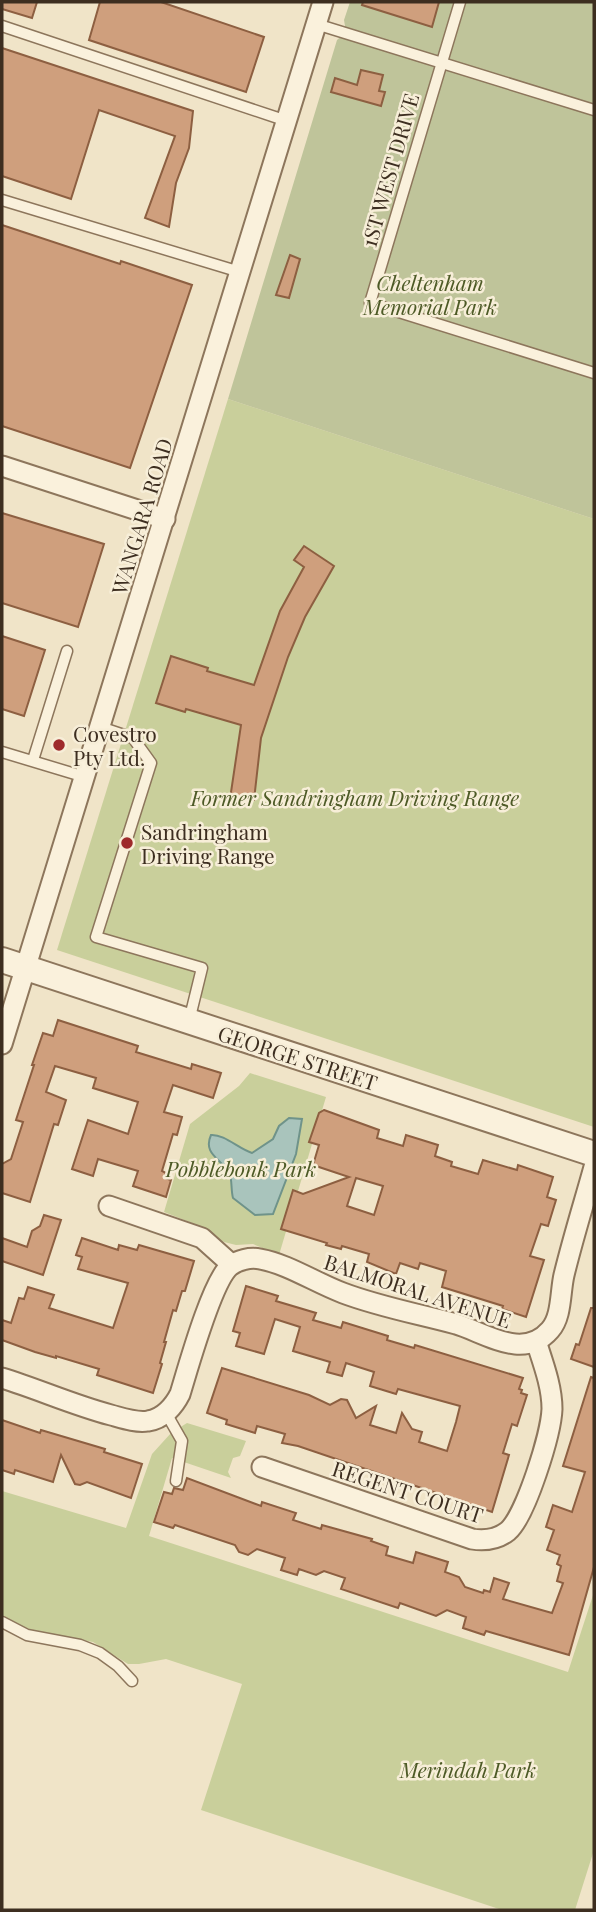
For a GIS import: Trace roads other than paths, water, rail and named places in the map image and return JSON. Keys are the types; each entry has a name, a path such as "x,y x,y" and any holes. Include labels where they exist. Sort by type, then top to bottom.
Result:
{"street":[{"name":"WANGARA ROAD","path":"2,1044 323,2"},
{"path":"2,466 165,519"},
{"name":"GEORGE STREET","path":"2,960 594,1154"},
{"name":"BALMORAL AVENUE","path":"231,1264 251,1258 266,1260 363,1300 460,1325 505,1343 516,1345 536,1341 553,1327 557,1317 564,1276 594,1167"},
{"path":"2,1378 73,1405 147,1422 166,1413 180,1394 216,1283 231,1264 202,1238 109,1206"},
{"name":"REGENT COURT","path":"261,1467 472,1539 499,1536 509,1530 523,1510 551,1422 551,1396 536,1341"}],"lane":[{"path":"441,63 460,2"},
{"path":"316,24 594,110"},
{"path":"2,26 287,121"},
{"name":"1ST WEST DRIVE","path":"441,63 370,303 594,373"},
{"path":"2,200 240,272"},
{"path":"33,760 67,650"},
{"path":"100,727 133,738 151,762 96,937 202,968 189,1021"},
{"path":"2,752 85,777"},
{"path":"166,1413 182,1441 176,1481"},
{"path":"2,1622 27,1635 80,1645 100,1653 132,1681"}],"water":[{"path":"289,1118 302,1119 296,1154 273,1214 255,1215 233,1198 230,1175 209,1147 211,1135 221,1137 252,1153 273,1139 279,1126"}],"place":[{"name":"Covestro Pty Ltd.","path":"59,745"},
{"name":"Sandringham Driving Range","path":"127,843"}],"park label":[{"name":"Cheltenham Memorial Park","path":"430,294"},
{"name":"Former Sandringham Driving Range","path":"355,797"},
{"name":"Pobblebonk Park","path":"241,1168"},
{"name":"Merindah Park","path":"468,1769"}]}
